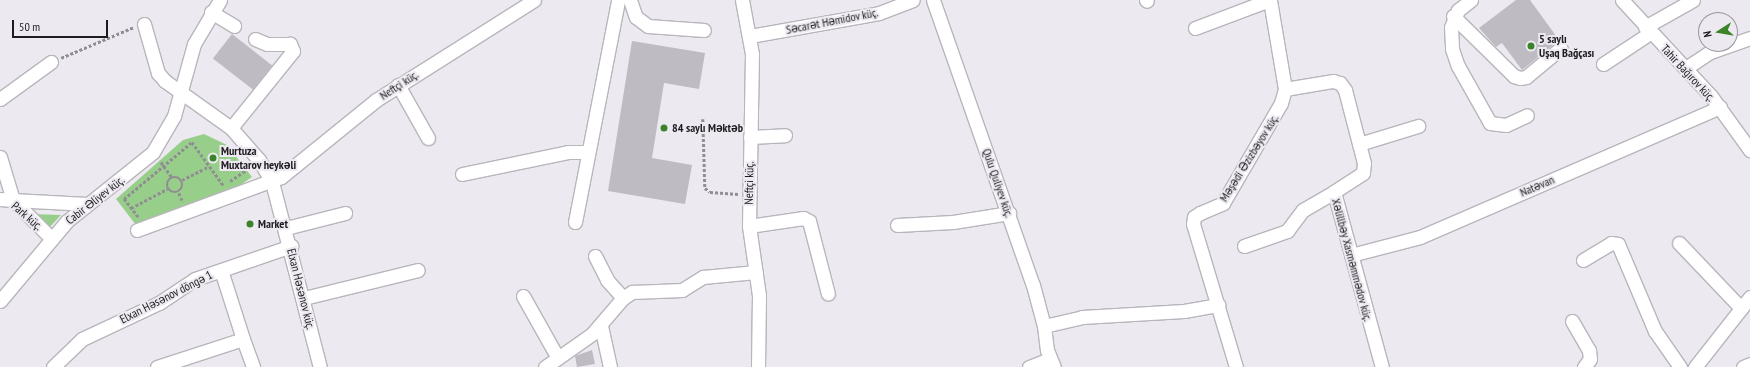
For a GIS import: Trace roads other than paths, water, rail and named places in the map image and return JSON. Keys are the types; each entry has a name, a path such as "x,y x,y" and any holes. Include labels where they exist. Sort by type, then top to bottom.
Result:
{"street":[{"path":"180,94 194,44 211,12 220,0"},
{"name":"Neftçi küç.","path":"137,230 272,182 398,85 534,0"},
{"path":"575,222 618,0"},
{"path":"630,0 636,17 648,26 704,30"},
{"name":"Neftçi küç.","path":"742,0 750,36 749,226 756,272 758,367"},
{"name":"Səcarət Həmidov küç.","path":"750,36 879,12 913,0"},
{"name":"Qulu Quliyev küç.","path":"933,0 1009,213 1044,326 1044,338 1052,363"},
{"path":"1195,28 1270,0"},
{"name":"Məşədi Əzizbəyov küç.","path":"1236,367 1193,224 1194,217 1223,203 1277,112 1285,89 1270,0"},
{"path":"1472,0 1453,16 1452,49 1490,122 1506,125 1527,114"},
{"name":"Tahir Bağırov küç.","path":"1622,0 1648,30 1686,68 1720,107 1750,150"},
{"path":"1603,64 1648,30 1693,0"},
{"path":"211,12 234,26"},
{"path":"1453,16 1514,76 1520,78 1526,77 1561,48"},
{"name":"Elxan Həsənov küç.","path":"144,24 158,73 180,94 231,128 259,160 272,182 291,246 320,367"},
{"path":"1686,68 1710,52 1750,38"},
{"path":"231,128 294,52 290,44 267,44 255,39"},
{"path":"0,99 52,62"},
{"name":"Xəlillbəy Xasməmmədov küç.","path":"1285,89 1333,81 1340,83 1345,90 1359,144 1363,173 1334,192 1382,367"},
{"path":"398,85 428,138"},
{"name":"Cabir Əliyev küç.","path":"0,301 51,238 87,204 153,152 166,134 180,94"},
{"name":"Natəvan","path":"1351,255 1420,237 1720,107"},
{"path":"1359,144 1418,126"},
{"path":"750,137 785,135"},
{"path":"462,174 568,152 588,152"},
{"path":"0,157 6,200 87,204"},
{"path":"1244,246 1287,231 1303,210 1334,192"},
{"name":"Park küç.","path":"6,200 51,238"},
{"path":"286,228 345,213"},
{"path":"898,225 953,222 1009,213"},
{"path":"749,226 803,218 809,221 828,294"},
{"path":"1583,260 1610,243 1618,244 1655,331 1680,367"},
{"path":"1679,243 1741,308"},
{"name":"Elxan Həsənov döngə 1","path":"53,367 82,339 98,329 159,303 195,279 291,246"},
{"path":"595,256 607,280 623,298"},
{"path":"221,270 253,367"},
{"path":"304,298 418,270"},
{"path":"545,367 601,326 623,298 643,289 682,290 703,277 756,272"},
{"path":"523,296 558,358"},
{"path":"1694,367 1750,297"},
{"path":"1044,326 1082,317 1184,311 1218,305"},
{"path":"1572,321 1589,350 1590,359 1584,367"},
{"path":"601,326 610,367"},
{"path":"157,367 243,339"},
{"path":"1029,367 1052,363"},
{"path":"1743,367 1750,364"}],"place":[{"name":"5 saylı Uşaq Bağçası","path":"1531,46"},
{"name":"84 saylı Məktəb","path":"664,128"},
{"name":"Murtuza Muxtarov heykəli","path":"213,158"},
{"name":"Market","path":"250,224"}]}
